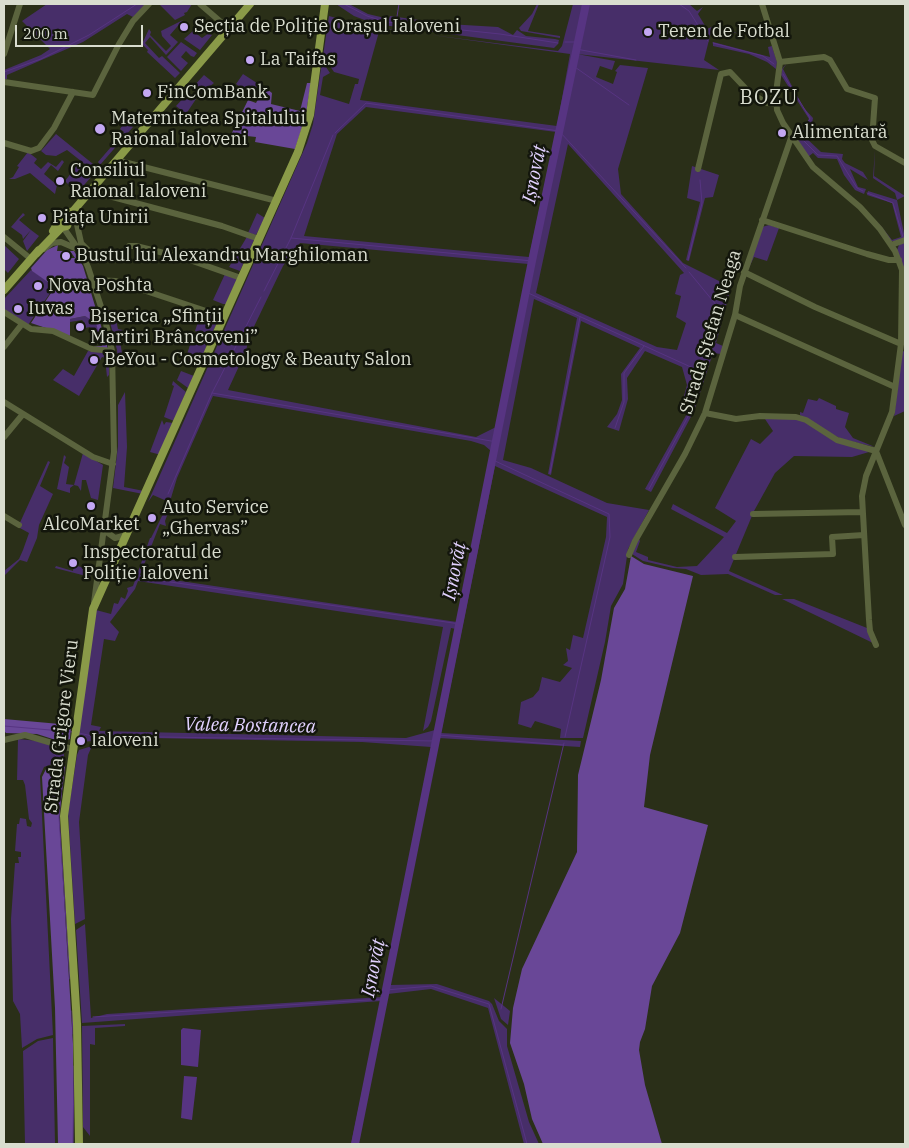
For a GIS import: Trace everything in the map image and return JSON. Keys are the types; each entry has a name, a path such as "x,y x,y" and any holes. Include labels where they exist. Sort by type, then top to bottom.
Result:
{"main road":[{"path":"4,290 64,223 250,4"},
{"path":"93,609 298,152 310,115 325,4"},
{"name":"Strada Grigore Vieru","path":"79,1144 79,1051 64,816 93,609"}],"street":[{"path":"4,54 20,4"},
{"path":"4,82 93,95 128,29 149,4"},
{"path":"200,4 229,29"},
{"path":"762,4 780,62 776,104 779,116 791,138 813,167 860,207 891,245 899,260 902,280 901,344 890,421 876,451 863,487 862,512 868,620 876,645"},
{"path":"780,62 828,59 847,89 875,98 872,140 875,146 905,162"},
{"path":"698,169 721,74 730,72 748,92 767,103 776,104"},
{"path":"4,151 6,144 31,151 39,148 54,128 73,92"},
{"name":"Strada Ștefan Neaga","path":"629,555 705,413 735,315 744,272 791,138"},
{"path":"116,160 277,200"},
{"path":"90,191 232,229 259,240"},
{"path":"74,210 83,254"},
{"path":"762,220 867,254 889,260 899,260"},
{"path":"64,223 83,254"},
{"path":"4,237 34,257 52,244 61,242 72,246 83,254"},
{"path":"891,245 905,240"},
{"path":"82,244 95,256 116,260 133,245 184,258 241,278"},
{"name":"Strada Grigore Vieru","path":"83,254 105,319 112,351 115,419 113,464 93,609"},
{"path":"87,264 95,256"},
{"path":"744,272 830,314 901,344 905,350"},
{"path":"92,280 116,281 224,317"},
{"path":"4,312 31,329 53,331 92,349 112,351"},
{"path":"735,315 895,388"},
{"path":"4,347 22,324"},
{"path":"4,402 99,461 113,464"},
{"path":"705,413 736,419 760,416 797,417 837,440 876,451"},
{"path":"4,438 23,414"},
{"path":"876,451 905,525"},
{"path":"753,514 862,512"},
{"path":"4,516 19,525"},
{"path":"105,526 108,533 115,538 124,537 128,534"},
{"path":"735,557 834,554 832,537 864,535"},
{"path":"4,740 25,735 73,745"}],"shaded area":[{"path":"47,4 147,4 133,17 127,14 83,42 7,75 7,79 4,79 4,70 41,55 50,49 22,21"},
{"path":"159,4 192,4 187,12 184,13 185,15 175,20"},
{"path":"336,4 349,4 368,14 389,19 390,16 448,24 498,27 513,35 517,30 526,36 559,40 554,48 375,24 354,16"},
{"path":"537,4 539,4 528,31 560,36 560,38 521,31 519,28 532,14"},
{"path":"573,4 689,4 697,11 703,7 698,14 707,29 716,25 739,34 715,27 712,28 704,60 719,70 577,54 615,61 612,70 600,66 596,77 613,84 617,72 615,71 620,65 648,68 618,169 621,194 683,263 731,287 716,343 723,346 721,354 713,353 694,411 651,492 645,489 689,410 681,407 687,385 682,367 645,351 627,378 628,399 619,431 607,427 617,414 622,400 621,374 640,348 581,321 551,475 548,474 577,318 534,299 503,460 531,468 607,503 649,510 628,549 623,584 611,606 605,642 583,738 560,738 561,729 535,721 531,728 518,724 521,702 533,697 539,690 542,677 560,682 572,668 563,665 568,661 566,648 570,650 573,635 583,638 606,537 607,517 495,466 441,733 581,741 580,747 439,738 390,985 437,984 489,1001 492,1004 499,1021 507,1029 507,1046 529,1122 539,1144 524,1144 488,1008 431,989 388,994 358,1144 351,1144 381,1001 82,1023 76,930 85,924 91,1018 107,1014 382,997 431,747 362,742 150,738 77,742 96,610 111,614 114,603 118,604 121,597 125,599 128,591 127,588 133,586 150,538 169,502 153,495 148,502 307,143 313,124 322,61 330,73 323,77 320,95 349,104 355,84 358,84 359,79 334,72 323,56 329,16 368,27 380,28 360,100 557,126 570,54 429,35 558,51 562,46","holes":["366,107 556,132 529,257 304,236 337,134","568,144 684,273 680,275 675,294 681,296 676,317 686,323 677,350 657,347 536,293","300,243 528,264 496,427 476,437 228,390 246,351 249,337 283,266","213,396 471,441 484,445 491,451 457,622 140,575 160,524 166,526 165,521 171,505 171,498 177,478","138,581 443,627 423,731 431,721 451,628 456,629 435,730 406,738 99,731 101,727 91,725 104,639 115,641 119,632 110,622 135,589"]},
{"path":"183,20 170,35 178,42 166,55 150,37 145,43 159,58 162,56 180,73 175,78 147,52 148,50 142,44 149,29 150,35 166,51 171,46 162,36 161,31"},
{"path":"193,31 202,38 209,33 212,35 200,50 184,39"},
{"path":"181,42 197,53 194,57 186,51 181,57 188,63 181,71 167,57"},
{"path":"713,42 770,57 768,47 772,46 777,62 776,69 767,62 749,54 713,46"},
{"path":"787,63 783,69 803,107 813,118 812,124 804,136 821,152 843,154 842,159 845,163 863,172 868,180 850,169 858,187 866,189 864,194 855,190 844,175 837,159 818,158 813,153 808,157 797,141 801,138 809,119 781,75 782,69"},
{"path":"243,74 260,85 253,96 236,84"},
{"path":"204,75 214,83 199,95 192,88"},
{"path":"307,83 311,83 305,119 295,149 255,142 256,137 247,136 247,140 229,139 248,100 256,103 259,97 256,94 262,85 272,93 271,104 300,111"},
{"path":"188,93 196,99 186,114 176,106"},
{"path":"125,122 133,127 100,165 98,162 124,132 120,129"},
{"path":"56,134 98,168 95,172 67,150 56,156 46,155 41,151"},
{"path":"875,150 874,176 905,196 897,200 895,193 873,178"},
{"path":"28,152 37,159 34,163 41,169 48,162 56,167 62,160 64,162 58,171 51,165 44,174 57,185 55,194 30,173 15,179 9,179 13,177 19,167 17,166"},
{"path":"78,164 92,176 77,193 65,181"},
{"path":"692,166 719,175 713,197 705,198 689,261 686,260 700,202 687,198"},
{"path":"868,191 897,200 905,238 891,241 877,221 892,240 901,237 892,203 867,195"},
{"path":"23,213 25,215 19,220 31,230 23,239 22,235 11,227"},
{"path":"257,213 265,218 256,235 248,233"},
{"path":"769,225 779,228 767,261 754,257 747,272 762,227"},
{"path":"31,230 39,236 27,251 23,241"},
{"path":"248,235 254,240 240,271 229,267"},
{"path":"905,241 905,346 903,342 904,294 897,250 899,245"},
{"path":"4,245 19,259 8,273 4,269"},
{"path":"58,245 57,251 66,251 66,258 75,258 70,251 74,251 83,266 108,349 93,346 102,346 95,319 85,316 70,319 70,336 31,323 55,287 32,271 31,268 47,250"},
{"path":"31,270 55,286 28,325 4,310 4,299"},
{"path":"225,274 237,279 226,304 223,304 213,300"},
{"path":"196,308 219,319 209,340 199,338 198,332 195,331 200,316 197,314"},
{"path":"107,310 114,311 118,329 123,330 119,333 124,367 118,364 117,350"},
{"path":"85,316 95,319 100,333 94,335 90,327 85,328 85,323 82,320 70,322 70,319"},
{"path":"192,339 205,344 207,348 198,368 184,363"},
{"path":"88,351 109,353 109,375 107,377 105,358 102,357 79,396 53,380 63,369 74,376"},
{"path":"904,351 905,411 894,416 902,352"},
{"path":"181,371 194,376 188,388 177,380"},
{"path":"173,381 186,392 174,421 164,417 174,386 172,385"},
{"path":"125,392 127,447 124,487 144,491 143,494 113,488 118,446 118,405"},
{"path":"819,398 836,406 836,409 849,413 845,427 853,438 875,447 837,438 800,415 800,412 803,413 808,399 817,401"},
{"path":"798,418 869,452 852,457 794,456 775,473 754,511 729,571 783,595 775,595 728,574 701,575 686,569 643,561 632,554 638,537 640,541 636,552 648,557 648,560 677,567 697,566 724,537 671,509 673,504 727,533 736,521 715,508 751,439 760,444 773,431 765,419 761,419"},
{"path":"162,420 164,425 166,422 173,423 161,455 150,452"},
{"path":"83,453 103,465 98,500 91,498 86,480 82,480 81,491 78,486 74,485"},
{"path":"64,455 66,457 64,463 69,467 66,484 74,485 70,488 70,493 57,489"},
{"path":"48,461 50,462 40,486 53,494 39,525 37,538 27,562 20,560 4,576 4,571 19,559 23,550 29,533 18,527"},
{"path":"631,556 644,564 693,576 650,755 644,807 708,825 680,933 652,986 645,1029 640,1042 639,1050 645,1085 662,1144 543,1144 532,1119 524,1084 510,1043 513,1008 522,969 577,852 578,775 601,680 614,608 625,589"},
{"path":"74,565 91,570 90,577 55,568 56,566 73,571"},
{"path":"782,599 794,599 867,628 873,643"},
{"path":"4,719 71,725 70,739 62,742 37,734 6,733 4,731"},
{"path":"18,739 39,741 63,750 64,755 64,760 44,767 40,776 53,1035 37,1039 22,1048 20,1014 13,1001 11,919 15,863 19,863 18,857 21,857 21,852 15,851 17,824 19,824 20,818 26,819 27,826 31,827 32,823 29,819 25,785 23,780 17,780"},
{"path":"92,746 88,755 79,822 85,919 75,924 68,813 77,755 79,750"},
{"path":"63,763 65,767 59,816 73,1044 73,1144 58,1144 55,1008 42,777 47,767"},
{"path":"494,998 510,1011 508,1025 501,1019"},
{"path":"125,1024 125,1026 95,1028 95,1045 90,1044 90,1136 83,1127 82,1026"},
{"path":"183,1028 201,1030 198,1067 181,1065 181,1030"},
{"path":"53,1038 55,1144 25,1144 23,1051 38,1041"},
{"path":"184,1076 197,1077 192,1120 181,1118"}],"waterway":[{"path":"4,72 41,59 89,35 137,4"},
{"path":"344,4 367,16 386,22 500,34 558,43"},
{"path":"396,23 399,4"},
{"name":"Ișnovăț","path":"355,1144 532,261 586,4"},
{"path":"679,4 689,11 708,41"},
{"path":"565,42 578,42"},
{"path":"713,43 763,56 774,64"},
{"path":"576,49 636,60"},
{"path":"572,65 629,105"},
{"path":"783,74 810,118 802,135 804,141 818,155 837,156 857,188 863,191"},
{"path":"335,133 366,103 559,131 686,268"},
{"path":"264,291 291,238 333,135"},
{"path":"688,260 702,203 700,180"},
{"path":"867,193 893,203 903,237"},
{"path":"291,238 532,261"},
{"path":"689,272 722,312 713,345"},
{"path":"526,292 704,373 692,408"},
{"path":"168,494 212,393 261,297"},
{"path":"550,473 580,317"},
{"path":"615,428 624,402 624,373 644,346"},
{"path":"704,372 711,351"},
{"path":"212,393 497,442"},
{"path":"649,489 691,411"},
{"path":"493,460 609,514 610,537 565,737"},
{"path":"143,578 460,624"},
{"name":"Valea Bostancea","path":"4,726 73,732"},
{"name":"Valea Bostancea","path":"79,733 92,736 436,741"},
{"path":"438,735 563,745"},
{"path":"501,1009 564,743"},
{"path":"50,748 58,759"},
{"path":"60,766 62,785 59,817 70,979"},
{"path":"386,990 431,986 489,1004 527,1144"},
{"path":"93,1017 384,999"},
{"path":"72,1011 73,1034"},
{"path":"73,1144 74,1066"}],"place":[{"name":"Secția de Poliție Orașul Ialoveni","path":"184,27"},
{"name":"Teren de Fotbal","path":"648,32"},
{"name":"La Taifas","path":"250,60"},
{"name":"FinComBank","path":"147,93"},
{"name":"Maternitatea Spitalului Raional Ialoveni","path":"100,129"},
{"name":"Alimentară","path":"782,133"},
{"name":"Consiliul Raional Ialoveni","path":"60,181"},
{"name":"Piața Unirii","path":"42,218"},
{"name":"Bustul lui Alexandru Marghiloman","path":"66,256"},
{"name":"Nova Poshta","path":"38,286"},
{"name":"Iuvas","path":"18,309"},
{"name":"Biserica „Sfinții Martiri Brâncoveni”","path":"80,327"},
{"name":"BeYou - Cosmetology & Beauty Salon","path":"94,360"},
{"name":"AlcoMarket","path":"91,506"},
{"name":"Auto Service „Ghervas”","path":"152,518"},
{"name":"Inspectoratul de Poliție Ialoveni","path":"73,563"},
{"name":"Ialoveni","path":"81,741"}],"district":[{"name":"BOZU","path":"769,98"}]}
